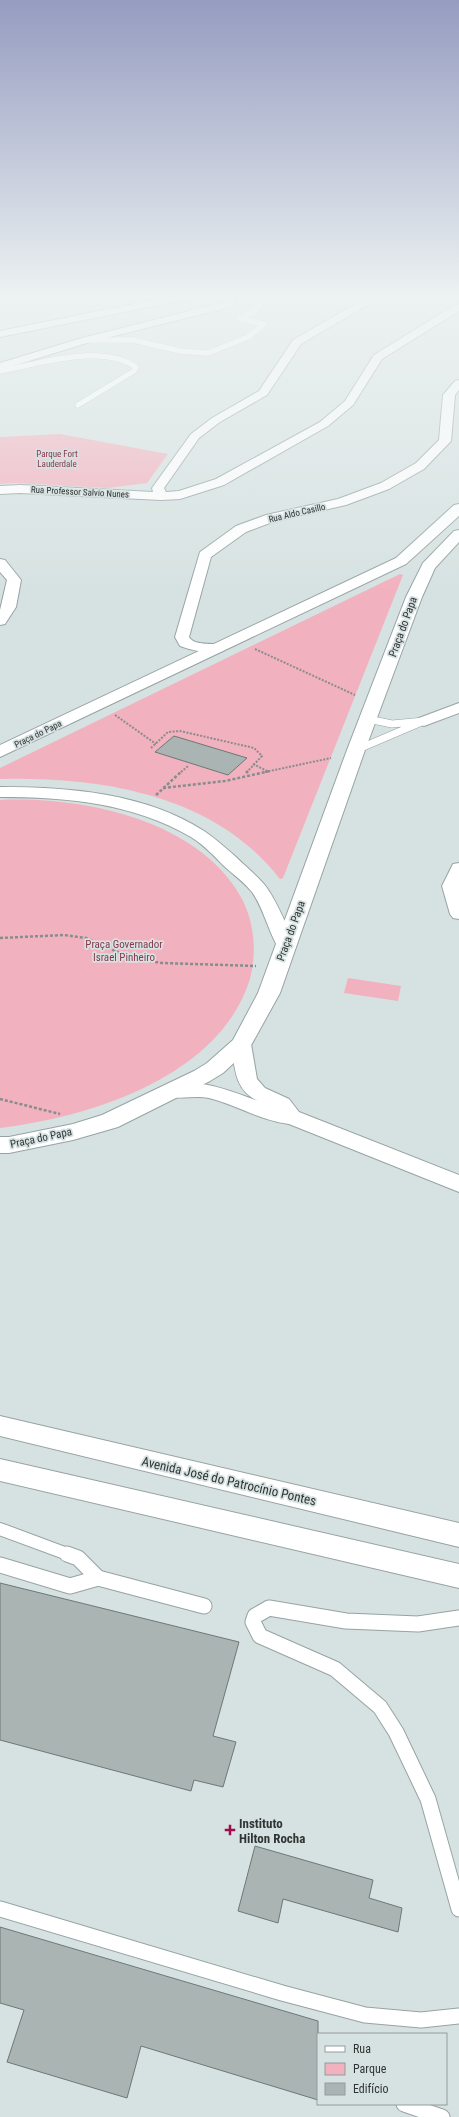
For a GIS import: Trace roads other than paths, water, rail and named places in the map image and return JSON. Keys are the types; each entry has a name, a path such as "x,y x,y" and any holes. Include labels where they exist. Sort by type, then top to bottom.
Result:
{"street":[{"path":"161,496 158,488 195,436 216,420 263,393"},
{"name":"Rua Professor Salvio Nunes","path":"0,490 20,489 161,496 180,495 220,482 324,424 349,403 355,393"},
{"name":"Rua Aldo Casillo","path":"218,648 193,646 185,643 182,637 205,555 241,529 271,518 342,502 385,486 420,466 444,441 449,395 451,393"},
{"name":"Praça do Papa","path":"0,752 401,561 459,508"},
{"name":"Praça do Papa","path":"0,1145 10,1145 73,1132 110,1121 173,1091 215,1068 241,1044 266,999 278,968 356,750 414,597 428,566 459,534"},
{"path":"401,561 428,566"},
{"path":"0,563 14,580 9,607 0,621"},
{"path":"424,721 459,708"},
{"path":"0,792 58,794 94,799 138,809 169,820 196,834 218,849 259,890 272,912 286,945"},
{"path":"459,868 451,886 459,914"},
{"path":"241,1044 247,1081 258,1093 282,1104 292,1117"},
{"path":"173,1091 210,1091 271,1114 292,1117 459,1184"},
{"name":"Avenida José do Patrocínio Pontes","path":"0,1426 459,1535"},
{"path":"0,1470 459,1576"}],"lane":[{"path":"78,405 98,393"},
{"path":"368,719 392,724 424,721"},
{"path":"356,750 371,741 416,726 424,721"},
{"path":"0,1529 78,1558 98,1578 204,1606"},
{"path":"0,1565 70,1586 98,1578"},
{"path":"459,1618 418,1624 346,1621 269,1608 259,1611 253,1618 253,1627 260,1636 335,1669 380,1707 396,1732 428,1800 459,1909"},
{"path":"0,1909 274,1991 365,2015 421,2020 459,2016"},
{"path":"407,2105 442,2117"}],"place":[{"name":"Instituto Hilton Rocha","path":"230,1830"}],"park label":[{"name":"Parque Fort Lauderdale","path":"57,460"},
{"name":"Praça Governador Israel Pinheiro","path":"124,950"}]}
